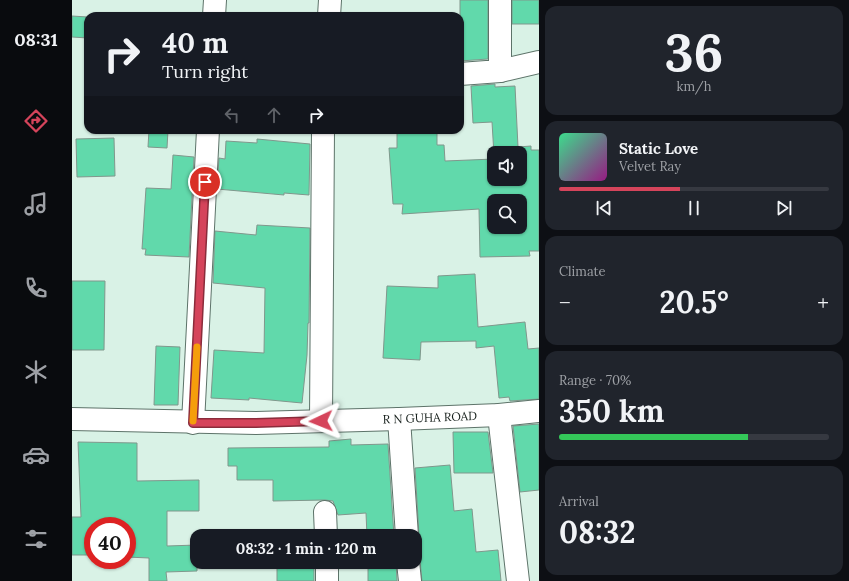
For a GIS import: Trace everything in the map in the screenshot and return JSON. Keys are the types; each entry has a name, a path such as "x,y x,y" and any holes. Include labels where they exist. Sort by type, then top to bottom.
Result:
{"street":[{"path":"214,12 215,0"},
{"path":"329,12 330,0"},
{"path":"500,0 500,71"},
{"path":"464,74 500,71 539,62"},
{"path":"193,423 208,134"},
{"path":"321,421 323,134"},
{"name":"R N GUHA ROAD","path":"72,419 193,423 256,423 499,415 539,411"},
{"path":"499,415 518,581"},
{"path":"399,419 407,529"},
{"path":"325,512 326,529"},
{"path":"327,569 328,581"},
{"path":"409,569 410,581"}],"building":[{"path":"460,0 488,0 488,59 464,61 464,12 460,12"},
{"path":"512,0 539,0 539,24 512,24"},
{"path":"72,16 84,17 84,38 72,37"},
{"path":"495,84 495,87 515,86 518,146 493,146 492,122 473,123 471,86"},
{"path":"149,134 168,134 167,148 148,147"},
{"path":"397,134 437,134 437,145 444,145 445,161 487,159 487,186 527,186 527,146 531,146 531,150 539,150 539,251 529,251 530,256 480,257 479,209 402,214 403,204 393,204 389,148 397,148"},
{"path":"114,138 115,176 77,177 76,139"},
{"path":"257,139 310,144 309,195 284,193 284,195 217,189 219,158 225,159 226,141 257,143"},
{"path":"173,155 194,157 189,257 145,255 146,249 142,249 146,188 171,189"},
{"path":"257,225 310,228 309,323 302,403 249,398 249,400 211,398 214,350 264,353 265,288 213,283 215,231 256,235"},
{"path":"475,274 478,327 525,322 528,349 539,348 539,399 510,401 509,397 499,398 494,346 476,348 476,341 421,342 420,360 383,358 387,286 438,288 438,276"},
{"path":"72,281 105,281 104,350 72,350"},
{"path":"156,346 180,347 178,405 154,405"},
{"path":"539,424 539,490 520,492 513,426"},
{"path":"453,432 488,432 493,473 454,473"},
{"path":"351,439 351,445 388,444 394,529 367,529 366,513 338,515 333,501 273,501 273,480 237,480 237,466 228,466 228,448 329,447 329,441"},
{"path":"78,442 137,443 137,481 199,480 199,511 167,511 167,546 190,545 190,569 197,569 197,571 166,572 167,581 149,581 149,558 136,557 136,517 84,517 84,555 72,555 72,517 81,517"},
{"path":"450,465 454,511 472,509 476,552 498,550 501,581 422,581 422,529 419,529 415,468"},
{"path":"277,569 314,569 314,581 277,581"},
{"path":"368,569 396,569 397,581 368,581"}],"slow traffic":[{"path":"193,421 197,347"}],"route":[{"path":"205,182 193,423 321,421"}]}
